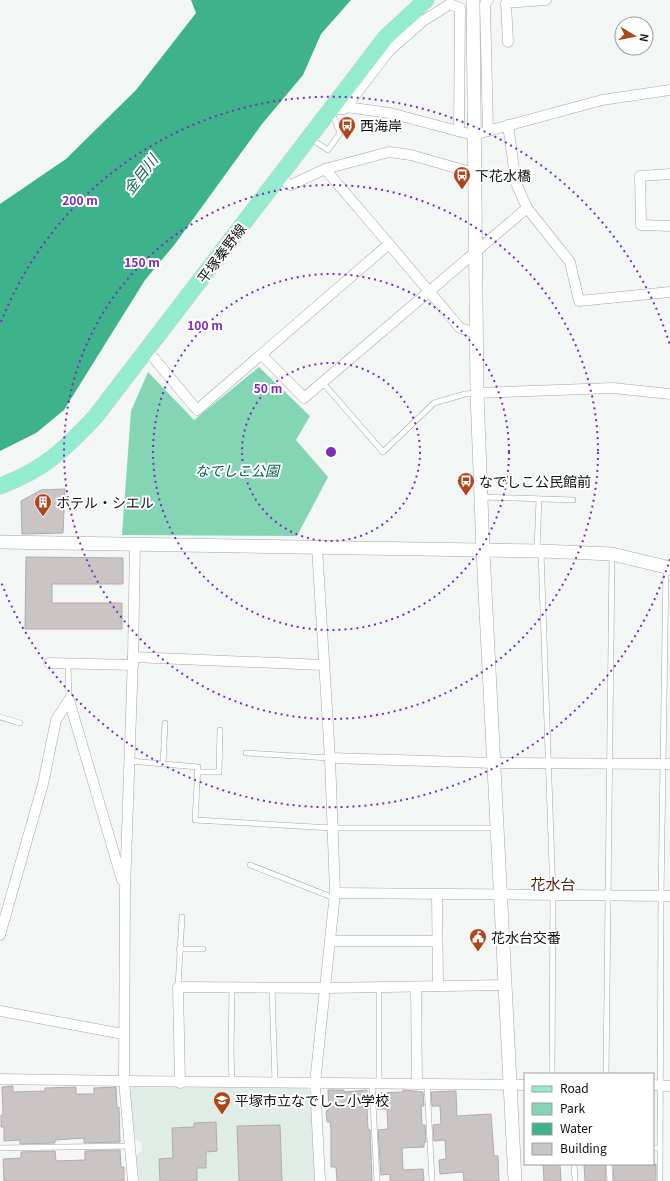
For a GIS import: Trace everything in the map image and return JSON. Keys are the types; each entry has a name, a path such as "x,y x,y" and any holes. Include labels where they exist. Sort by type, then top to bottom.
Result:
{"main road":[{"name":"平塚秦野線","path":"0,486 39,468 67,447 96,416 309,137 338,108 386,36 426,0"}],"street":[{"path":"473,0 474,253 477,393 483,551 515,1181"},
{"path":"488,0 485,4 488,131"},
{"path":"508,42 506,3 546,0"},
{"path":"338,108 390,50 423,20 450,4 460,8 459,131"},
{"path":"338,108 390,113 473,135 602,100 670,90"},
{"path":"508,125 516,183 527,208 570,262 579,301 670,292"},
{"path":"277,178 291,185 325,169 389,152 411,155 474,173"},
{"path":"325,169 460,328 476,333"},
{"path":"670,174 640,176 641,225 670,226"},
{"path":"262,355 304,398 527,208"},
{"path":"147,350 197,410 389,244"},
{"path":"477,393 613,388 670,394"},
{"path":"0,542 539,551 612,554 668,568"},
{"path":"133,1181 124,1081 123,1034 125,890 133,661 134,544"},
{"path":"317,547 323,665 330,758 335,895 315,1083 320,1181"},
{"path":"49,663 133,661 323,665"},
{"path":"69,700 125,890"},
{"path":"0,935 43,784 56,720 69,700"},
{"path":"330,758 494,763 666,764"},
{"path":"335,895 665,896"},
{"path":"437,895 438,986"},
{"path":"330,941 437,941"},
{"path":"180,1083 178,987 379,988 505,985"},
{"path":"416,987 422,1084"},
{"path":"0,1011 123,1034"},
{"path":"0,1079 180,1083 524,1085"}],"lane":[{"path":"309,137 328,150 340,133 338,108"},
{"path":"323,382 383,452 434,403 465,394 477,393"},
{"path":"481,497 573,500"},
{"path":"539,499 539,551 553,896 552,1073"},
{"path":"606,1073 612,554"},
{"path":"660,1181 665,896 668,568"},
{"path":"68,663 69,700"},
{"path":"0,717 20,724"},
{"path":"163,764 165,723"},
{"path":"197,772 219,772 220,730"},
{"path":"246,753 330,758"},
{"path":"130,761 198,767 195,820 332,828 497,828"},
{"path":"250,865 335,895"},
{"path":"178,987 182,917"},
{"path":"179,949 203,949"},
{"path":"272,987 275,1083"},
{"path":"232,988 230,1051 232,1083"},
{"path":"377,1181 376,1084 379,988"},
{"path":"422,1084 432,1181"},
{"path":"0,1148 130,1146"},
{"path":"654,1148 660,1148"},
{"path":"574,1165 575,1181"},
{"path":"609,1165 610,1181"}],"shaded area":[{"name":"平塚市立なでしこ小学校","path":"133,1087 306,1088 311,1092 315,1181 139,1181 136,1155 142,1150 142,1143 135,1138 129,1091"}],"green space":[{"name":"なでしこ公園","path":"259,367 310,416 296,440 328,477 297,536 122,535 131,411 148,372 194,420"}],"water":[{"name":"金目川","path":"191,0 351,0 321,34 303,75 262,124 175,244 145,280 64,410 36,433 0,451 0,204 66,159 136,90 196,13"}],"building":[{"name":"ホテル・シエル","path":"65,489 63,533 22,534 21,501 41,490"},
{"path":"26,557 123,558 123,584 52,584 52,603 122,603 122,629 25,629"},
{"path":"13,1086 13,1092 45,1091 45,1088 76,1087 76,1094 94,1094 94,1088 116,1087 117,1108 119,1107 120,1142 84,1143 84,1138 55,1140 55,1143 20,1144 20,1140 4,1141 4,1127 1,1127 1,1115 3,1115 2,1087"},
{"path":"328,1090 344,1090 344,1092 367,1090 372,1181 337,1181 336,1167 331,1167 331,1129 330,1122 327,1122 326,1111 329,1110"},
{"path":"403,1090 423,1092 424,1106 421,1106 422,1125 425,1125 426,1142 424,1142 424,1147 402,1148 403,1170 423,1169 424,1181 390,1181 390,1174 381,1175 378,1130 388,1129 387,1109 377,1109 376,1093 403,1092"},
{"path":"456,1091 457,1116 491,1114 494,1156 498,1156 499,1181 464,1181 463,1172 440,1174 439,1160 446,1159 445,1140 434,1141 433,1125 441,1124 440,1106 432,1106 431,1092"},
{"path":"216,1122 217,1151 206,1152 206,1168 197,1168 197,1181 160,1181 159,1159 173,1158 172,1128 194,1127 194,1123"},
{"path":"280,1125 282,1181 239,1181 237,1126"},
{"path":"120,1150 121,1167 124,1167 124,1181 4,1181 3,1159 21,1158 21,1152 55,1151 56,1161 85,1160 85,1151"},
{"path":"656,1164 656,1181 614,1181 613,1165"},
{"path":"543,1165 560,1165 561,1181 544,1181"},
{"path":"584,1165 605,1165 606,1181 585,1181"}],"place":[{"name":"西海岸","path":"347,140"},
{"name":"下花水橋","path":"462,190"},
{"name":"なでしこ公民館前","path":"466,496"},
{"name":"ホテル・シエル","path":"43,517"},
{"name":"花水台交番","path":"478,952"},
{"name":"平塚市立なでしこ小学校","path":"222,1115"}],"district":[{"name":"花水台","path":"553,883"}]}
